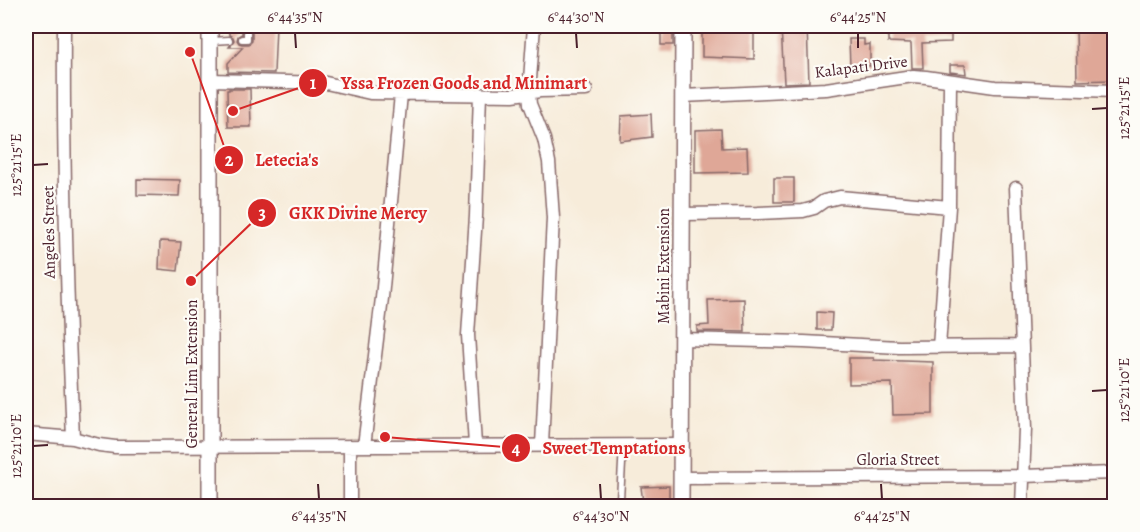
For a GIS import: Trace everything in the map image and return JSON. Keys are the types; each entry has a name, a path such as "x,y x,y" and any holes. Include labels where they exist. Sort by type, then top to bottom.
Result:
{"street":[{"name":"Angeles Street","path":"64,26 64,203 73,438"},
{"path":"534,26 530,104 544,139 549,162 553,218 542,445"},
{"name":"Mabini Extension","path":"681,507 683,26"},
{"name":"General Lim Extension","path":"210,33 210,507"},
{"name":"Kalapati Drive","path":"682,96 826,89 913,76 1017,89 1114,91"},
{"path":"210,80 327,83 370,93 401,94 513,95 586,90"},
{"path":"939,347 950,207 950,81"},
{"path":"364,446 382,298 401,94"},
{"path":"475,446 468,335 476,216 480,94"},
{"path":"1016,188 1025,429 1022,507"},
{"path":"682,214 802,211 840,197 950,207"},
{"path":"682,339 899,347 1022,346"},
{"path":"26,434 73,438 115,447 682,445"},
{"path":"350,446 350,507"},
{"name":"Gloria Street","path":"681,478 1022,476 1114,473"}],"lane":[{"path":"242,39 247,39 247,26"},
{"path":"210,33 229,40"},
{"path":"620,499 623,445"}],"building":[{"path":"229,26 242,26 242,34 237,40 242,44 249,44 252,41 252,26 276,26 274,73 228,72 228,63 243,47 229,47 234,40 229,35"},
{"path":"661,26 673,26 673,45 661,45"},
{"path":"754,26 754,59 702,57 702,27"},
{"path":"781,26 807,26 809,82 784,83"},
{"path":"888,26 906,26 906,29 951,28 951,42 922,43 923,68 912,68 911,43 888,42"},
{"path":"1076,26 1114,26 1114,80 1077,81"},
{"path":"849,39 864,39 864,45 870,44 870,66 850,66"},
{"path":"950,65 965,65 966,74 950,72"},
{"path":"250,89 251,127 228,127 227,90"},
{"path":"651,114 652,137 620,141 621,116"},
{"path":"721,129 722,148 747,147 748,172 695,173 695,130"},
{"path":"774,178 794,178 794,202 774,202"},
{"path":"137,179 180,180 179,196 137,195"},
{"path":"160,241 181,242 178,271 159,269"},
{"path":"744,299 745,332 697,331 697,326 709,325 708,300"},
{"path":"817,312 832,313 831,330 817,330"},
{"path":"849,358 933,362 933,414 893,415 892,383 849,384"},
{"path":"669,486 669,500 643,502 641,487"}],"place":[{"name":"Letecia's","path":"190,52"},
{"name":"Yssa Frozen Goods and Minimart","path":"233,111"},
{"name":"GKK Divine Mercy","path":"191,281"},
{"name":"Sweet Temptations","path":"385,437"}]}
